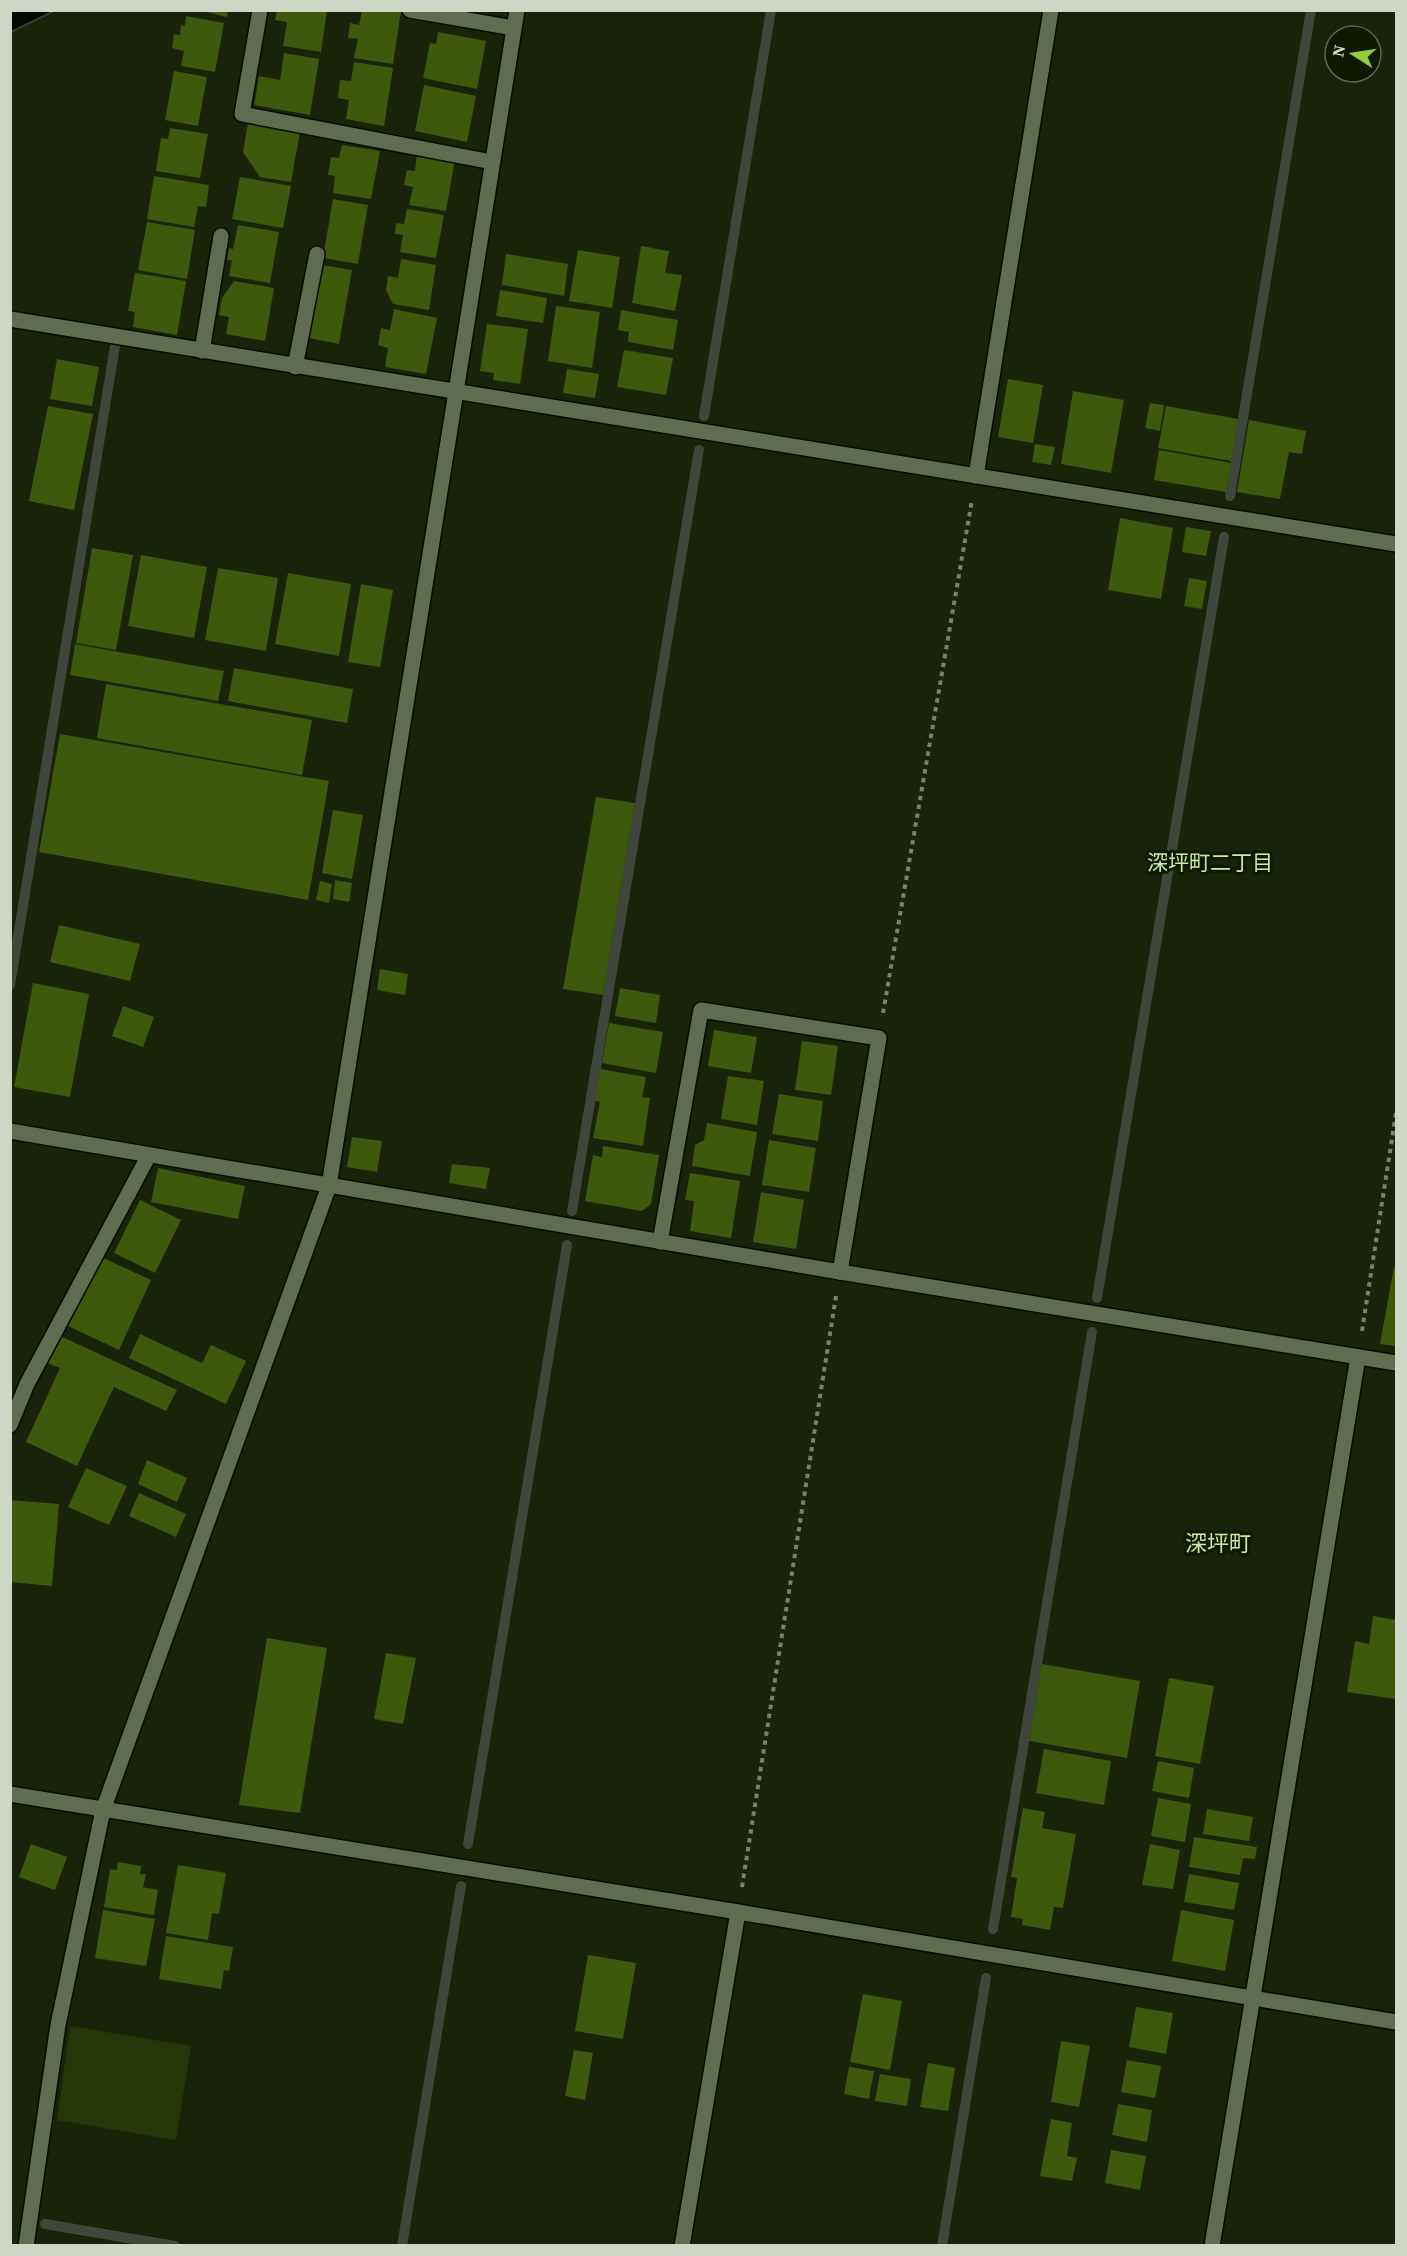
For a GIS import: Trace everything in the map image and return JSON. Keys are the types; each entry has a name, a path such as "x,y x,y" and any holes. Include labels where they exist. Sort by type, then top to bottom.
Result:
{"street":[{"path":"260,10 242,114 492,162"},
{"path":"410,10 514,28"},
{"path":"26,2246 58,2025 103,1810 329,1186 517,10"},
{"path":"976,476 1051,10"},
{"path":"202,351 221,236"},
{"path":"295,367 316,254"},
{"path":"10,319 1396,544"},
{"path":"660,1242 701,1010 879,1038 840,1272"},
{"path":"10,1131 660,1242 1396,1363"},
{"path":"10,1425 27,1384 149,1155"},
{"path":"1212,2246 1358,1357"},
{"path":"10,1794 1396,2022"},
{"path":"682,2246 738,1912"}],"path":[{"path":"879,1038 976,476"},
{"path":"1358,1357 1396,1113"},
{"path":"738,1912 840,1272"}],"green space":[{"path":"70,2026 191,2046 176,2140 57,2120"}],"shaded area":[{"path":"11,10 54,10 54,11 11,32"}],"building":[{"path":"199,10 228,10 227,17"},
{"path":"277,10 327,10 321,52 283,46 287,22 275,20"},
{"path":"362,10 401,11 393,64 354,58 358,39 348,38 350,23 359,25"},
{"path":"186,16 224,23 215,72 181,66 184,51 172,48 174,34 180,35 181,25 185,26"},
{"path":"438,32 486,41 477,89 423,78 430,43 436,44"},
{"path":"284,53 319,59 310,115 254,105 259,76 280,80"},
{"path":"354,62 393,68 384,126 346,119 349,100 338,98 340,80 351,81"},
{"path":"174,71 207,77 198,126 165,120"},
{"path":"424,85 476,96 467,142 415,131"},
{"path":"248,123 300,132 291,182 260,177 243,152"},
{"path":"170,128 208,134 200,178 156,171 161,138 168,139"},
{"path":"342,145 380,151 371,199 333,193 335,176 328,175 331,157 339,158"},
{"path":"417,153 455,159 446,211 409,205 413,187 404,185 407,170 415,171"},
{"path":"154,176 209,185 206,207 198,206 194,227 147,219"},
{"path":"240,177 291,186 283,228 232,219"},
{"path":"333,199 368,205 358,264 323,258"},
{"path":"407,209 444,215 436,258 400,252 403,235 395,234 396,223 404,224"},
{"path":"147,222 195,230 187,279 138,270"},
{"path":"238,225 279,232 270,283 229,276 232,260 227,260 229,248 233,249"},
{"path":"641,246 669,251 665,273 682,275 675,311 632,303"},
{"path":"578,250 620,257 612,308 569,301"},
{"path":"506,254 568,264 564,296 502,285"},
{"path":"401,259 436,265 429,310 393,304 386,290 388,276 398,278"},
{"path":"322,265 352,270 339,344 309,338"},
{"path":"135,273 186,281 177,335 133,327 135,312 128,311"},
{"path":"234,281 274,288 265,341 226,334 229,317 219,315 222,298"},
{"path":"500,290 547,298 543,323 496,316"},
{"path":"556,306 600,312 592,368 548,361"},
{"path":"394,309 437,318 426,374 385,367 388,348 378,345 381,328 390,330"},
{"path":"621,310 678,320 673,350 628,342 629,332 618,330"},
{"path":"487,324 528,329 520,384 493,380 494,373 480,371"},
{"path":"624,350 673,358 666,395 617,387"},
{"path":"57,359 99,367 92,406 50,399"},
{"path":"567,369 599,374 595,398 563,393"},
{"path":"1008,379 1043,385 1033,443 998,437"},
{"path":"1073,391 1124,400 1111,473 1061,464"},
{"path":"1150,403 1164,405 1160,431 1145,428"},
{"path":"48,406 93,414 74,510 29,501"},
{"path":"1166,406 1238,419 1231,461 1158,448"},
{"path":"1249,420 1306,431 1302,454 1289,452 1280,499 1237,492"},
{"path":"1035,444 1055,447 1051,465 1032,462"},
{"path":"1159,450 1231,463 1226,492 1154,480"},
{"path":"1120,518 1173,528 1161,599 1108,590"},
{"path":"1186,527 1211,531 1206,556 1182,552"},
{"path":"92,548 133,555 116,650 76,643"},
{"path":"141,555 207,567 194,638 128,626"},
{"path":"218,568 278,578 266,651 205,640"},
{"path":"288,573 351,584 339,656 275,644"},
{"path":"1189,578 1207,581 1202,609 1184,606"},
{"path":"361,584 393,590 380,667 348,662"},
{"path":"75,644 224,671 218,701 70,675"},
{"path":"234,668 353,689 347,723 228,701"},
{"path":"106,684 312,720 302,775 97,738"},
{"path":"60,734 329,781 308,900 39,852"},
{"path":"596,797 635,803 603,995 563,989"},
{"path":"333,810 363,815 352,879 322,873"},
{"path":"335,880 352,883 349,902 333,899"},
{"path":"320,881 332,884 329,903 316,900"},
{"path":"59,925 140,944 130,981 50,962"},
{"path":"380,969 408,974 405,995 377,990"},
{"path":"33,983 89,994 70,1097 14,1087"},
{"path":"620,988 660,995 656,1023 615,1016"},
{"path":"123,1006 154,1017 143,1047 112,1036"},
{"path":"609,1023 663,1032 656,1073 602,1063"},
{"path":"714,1030 757,1037 751,1073 708,1066"},
{"path":"802,1041 838,1046 831,1095 795,1090"},
{"path":"600,1069 646,1077 642,1097 650,1098 643,1146 593,1138 600,1102 595,1101"},
{"path":"728,1076 764,1081 757,1125 721,1119"},
{"path":"779,1094 823,1101 818,1141 772,1134"},
{"path":"707,1123 757,1132 750,1176 692,1166 695,1145 704,1140"},
{"path":"352,1137 382,1141 377,1172 347,1167"},
{"path":"769,1140 816,1148 809,1192 762,1185"},
{"path":"603,1146 659,1155 651,1204 642,1211 585,1201 593,1155 602,1157"},
{"path":"452,1164 490,1168 486,1189 449,1183"},
{"path":"158,1168 245,1186 238,1219 151,1202"},
{"path":"690,1173 740,1181 731,1238 690,1231 694,1201 685,1200"},
{"path":"761,1192 804,1200 796,1249 753,1242"},
{"path":"140,1200 181,1220 155,1273 114,1253"},
{"path":"101,1257 151,1280 119,1350 68,1326"},
{"path":"1394,1267 1396,1268 1396,1346 1380,1344"},
{"path":"140,1334 202,1363 211,1345 246,1361 226,1404 129,1358"},
{"path":"58,1335 177,1390 166,1411 114,1387 77,1466 26,1442 60,1368 45,1362"},
{"path":"147,1460 187,1478 177,1502 138,1484"},
{"path":"86,1468 127,1486 109,1525 68,1507"},
{"path":"139,1493 186,1514 176,1537 129,1516"},
{"path":"10,1500 59,1504 52,1586 10,1582"},
{"path":"1373,1616 1396,1620 1396,1699 1347,1692 1355,1641 1369,1644"},
{"path":"267,1638 327,1648 300,1813 239,1805"},
{"path":"386,1653 416,1658 403,1724 374,1719"},
{"path":"1042,1664 1140,1681 1127,1758 1029,1741"},
{"path":"1169,1678 1214,1686 1200,1764 1155,1756"},
{"path":"1044,1749 1111,1761 1104,1805 1036,1793"},
{"path":"1158,1761 1194,1768 1189,1798 1152,1791"},
{"path":"1158,1798 1191,1804 1185,1842 1151,1836"},
{"path":"1023,1808 1045,1812 1042,1828 1076,1834 1063,1908 1054,1907 1050,1930 1022,1925 1023,1919 1011,1917 1017,1878 1011,1877"},
{"path":"1207,1809 1253,1817 1249,1841 1203,1834"},
{"path":"1194,1837 1257,1847 1255,1859 1243,1858 1240,1875 1189,1867"},
{"path":"31,1844 67,1857 55,1890 19,1877"},
{"path":"1150,1844 1180,1850 1173,1889 1142,1885"},
{"path":"118,1862 141,1866 140,1874 146,1874 143,1887 158,1890 154,1915 104,1907 110,1869 117,1870"},
{"path":"178,1865 226,1873 219,1914 212,1913 208,1940 166,1933"},
{"path":"1189,1874 1239,1883 1234,1910 1184,1902"},
{"path":"103,1910 155,1919 146,1966 95,1958"},
{"path":"1181,1910 1234,1920 1225,1971 1172,1961"},
{"path":"166,1936 233,1947 229,1971 224,1970 221,1989 159,1979"},
{"path":"588,1955 636,1963 623,2039 575,2031"},
{"path":"863,1994 902,2001 890,2070 850,2062"},
{"path":"1136,2007 1173,2013 1166,2054 1129,2047"},
{"path":"1061,2041 1090,2046 1079,2107 1051,2102"},
{"path":"574,2050 593,2053 585,2100 565,2096"},
{"path":"1127,2060 1161,2066 1155,2098 1121,2092"},
{"path":"928,2063 955,2068 948,2111 920,2107"},
{"path":"849,2067 874,2071 869,2099 844,2094"},
{"path":"880,2074 911,2079 907,2106 875,2101"},
{"path":"1118,2104 1152,2110 1147,2142 1112,2135"},
{"path":"1051,2119 1072,2123 1067,2156 1077,2158 1072,2181 1040,2176"},
{"path":"1111,2150 1146,2156 1140,2190 1105,2183"}],"waterway":[{"path":"704,416 771,10"},
{"path":"1230,496 1311,10"},
{"path":"10,985 115,346"},
{"path":"572,1211 699,450"},
{"path":"1097,1298 1224,537"},
{"path":"468,1844 567,1245"},
{"path":"993,1929 1092,1332"},
{"path":"402,2246 461,1886"},
{"path":"942,2246 986,1978"},
{"path":"45,2224 175,2246"}],"district":[{"name":"深坪町二丁目","path":"1210,862"},
{"name":"深坪町","path":"1218,1543"}]}
